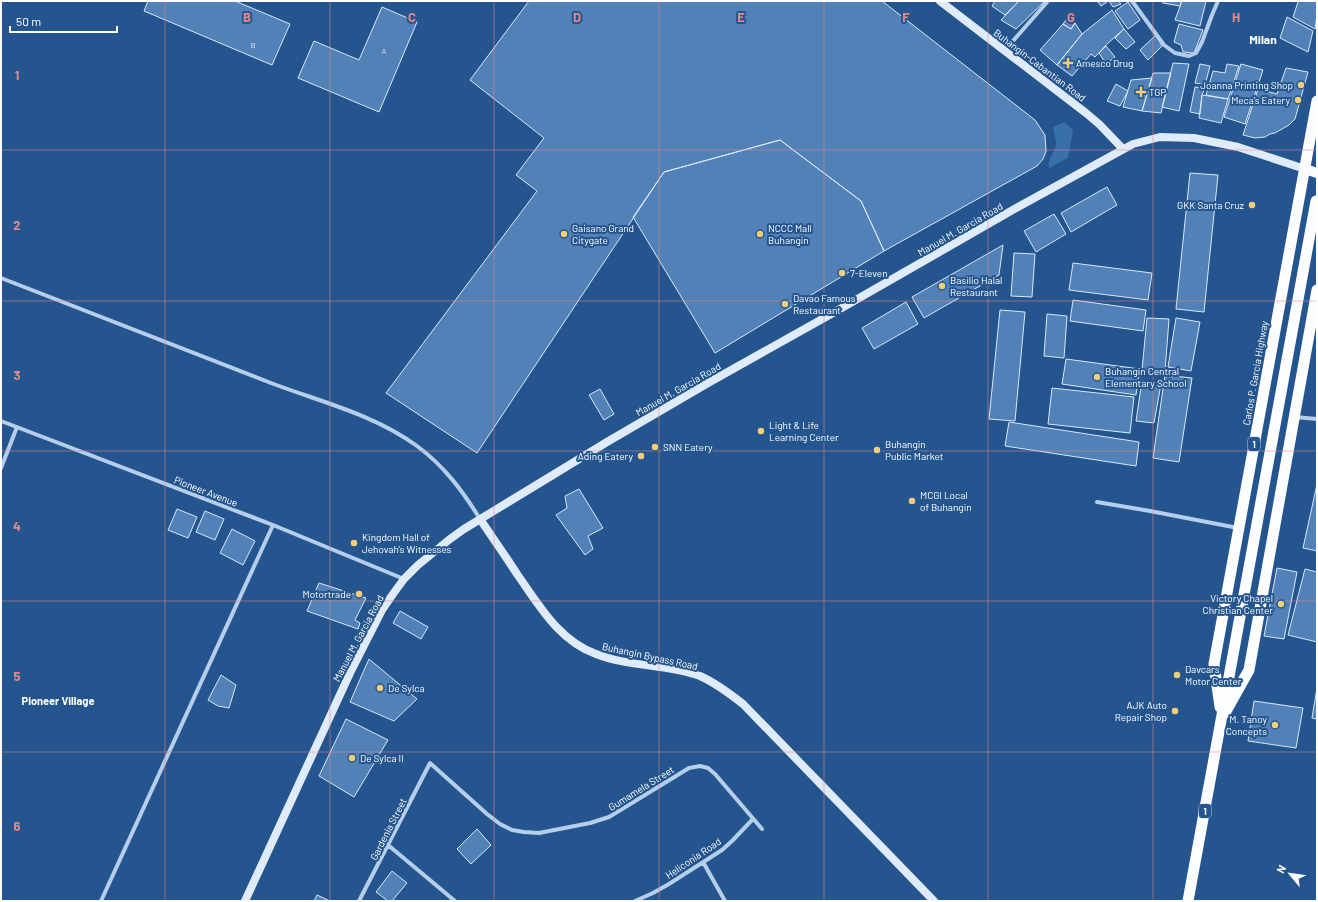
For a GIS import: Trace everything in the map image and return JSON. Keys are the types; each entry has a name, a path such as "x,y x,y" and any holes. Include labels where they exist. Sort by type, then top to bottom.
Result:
{"highway":[{"name":"Carlos P. Garcia Highway","path":"1221,720 1214,664 1239,528 1311,171 1317,102"},
{"name":"Carlos P. Garcia Highway","path":"1188,901 1316,201"},
{"name":"Carlos P. Garcia Highway","path":"1221,720 1249,670 1317,290"}],"main road":[{"name":"Buhangin-Cabantian Road","path":"940,1 1086,113 1123,149"},
{"name":"Manuel M. Garcia Road","path":"245,901 359,654 382,610 404,579 418,565 441,546 480,518 708,383 1018,207 1134,144 1160,137 1194,138 1238,146 1311,171"},
{"name":"Buhangin Bypass Road","path":"480,518 540,607 554,626 567,637 580,647 596,654 630,663 676,670 698,676 715,683 728,692 743,704 934,901"}],"street":[{"path":"1005,51 1048,1"},
{"path":"1132,1 1164,45 1175,53 1189,56 1194,54 1202,42 1218,1"},
{"path":"1,278 296,392 356,413 390,428 417,446 443,468 464,494 480,518"},
{"path":"1294,416 1317,419"},
{"name":"Pioneer Avenue","path":"1,421 273,525 404,579"},
{"path":"1,468 17,427"},
{"path":"1096,502 1150,510 1239,528"},
{"path":"101,901 273,525"},
{"name":"Gumamela Street","path":"430,763 487,814 500,824 512,830 538,833 590,823 609,817 689,768 700,766 708,768 715,774 762,829"},
{"name":"Gardenia Street","path":"359,901 430,763"},
{"name":"Heliconia Road","path":"635,901 670,884 704,862 732,841 753,819"},
{"path":"388,845 455,901"},
{"path":"704,862 725,901"}],"shaded area":[{"path":"1064,122 1073,130 1068,158 1049,168 1049,162 1056,143 1053,127"}],"building":[{"path":"148,1 235,1 290,24 272,65 144,11"},
{"name":"Gaisano Grand Citygate","path":"529,1 882,1 1035,120 1045,135 1046,151 1043,159 1037,166 884,251 861,201 780,140 664,172 477,453 386,393 537,191 516,175 544,138 470,80"},
{"path":"995,1 1019,1 1005,15 992,6"},
{"path":"1019,1 1045,1 1016,29 1001,20"},
{"path":"1097,1 1106,1 1107,2 1101,6"},
{"path":"1109,1 1119,1 1121,4 1113,7"},
{"path":"1162,1 1182,1 1180,6 1163,3"},
{"path":"1182,1 1206,1 1200,26 1175,20"},
{"path":"1297,1 1317,1 1315,29 1293,17 1298,2"},
{"path":"1128,2 1140,20 1128,29 1115,11"},
{"path":"382,7 417,22 379,112 298,78 314,41 359,60"},
{"path":"1112,10 1124,29 1095,57 1091,54 1072,76 1057,65 1082,34"},
{"path":"1070,15 1075,23 1071,29 1063,24"},
{"path":"1287,17 1313,31 1308,52 1280,38"},
{"path":"1075,23 1082,34 1057,65 1040,50 1063,24 1071,29"},
{"path":"1179,24 1203,30 1194,53 1183,52 1181,45 1174,42"},
{"path":"1124,29 1135,42 1126,49 1115,38"},
{"path":"1156,35 1162,46 1148,60 1140,50"},
{"path":"1106,46 1115,57 1106,64 1099,53"},
{"path":"1173,63 1189,64 1179,111 1162,107"},
{"path":"1200,64 1210,66 1205,85 1195,83"},
{"path":"1227,64 1239,66 1228,99 1206,95 1213,71 1225,73"},
{"path":"1241,64 1263,70 1245,124 1224,117"},
{"path":"1286,68 1308,72 1295,119 1289,125 1265,137 1255,138 1243,135 1258,89 1277,94"},
{"path":"1153,73 1171,73 1161,113 1142,111"},
{"path":"1152,78 1142,111 1123,107 1131,80"},
{"path":"1116,84 1128,91 1120,106 1107,101"},
{"path":"1195,87 1205,88 1202,95 1200,114 1190,112"},
{"path":"1202,95 1228,99 1221,123 1199,118"},
{"name":"NCCC Mall Buhangin","path":"780,140 861,201 884,251 715,353 633,217 664,172"},
{"path":"1190,173 1218,175 1204,312 1176,309"},
{"path":"1107,187 1117,205 1071,232 1061,213"},
{"path":"1054,214 1066,234 1036,252 1024,231"},
{"path":"1003,245 999,275 924,318 912,297"},
{"path":"1014,253 1035,254 1032,297 1011,296"},
{"path":"1073,263 1152,273 1148,300 1069,290"},
{"path":"1073,300 1146,310 1143,331 1070,321"},
{"path":"906,302 918,324 874,349 862,328"},
{"path":"1000,310 1025,312 1015,421 989,419"},
{"path":"1047,314 1067,316 1064,358 1044,356"},
{"path":"1147,318 1169,319 1165,372 1142,370"},
{"path":"1176,318 1200,322 1191,371 1168,367"},
{"path":"1066,359 1140,369 1136,395 1062,384"},
{"path":"1165,375 1192,378 1179,462 1153,458"},
{"path":"1142,381 1161,384 1154,423 1136,421"},
{"path":"1052,388 1134,397 1130,433 1048,424"},
{"path":"600,389 614,414 604,420 589,395"},
{"path":"1009,422 1139,442 1136,466 1005,446"},
{"path":"1317,484 1317,551 1303,548"},
{"path":"579,489 603,528 588,536 593,549 585,555 556,515 567,508 565,496"},
{"path":"177,509 197,517 188,538 168,530"},
{"path":"205,511 224,519 215,540 196,532"},
{"path":"232,529 255,541 243,565 220,553"},
{"name":"Victory Chapel Christian Center","path":"1277,568 1297,572 1284,639 1264,636"},
{"path":"1305,569 1317,572 1317,642 1288,635"},
{"path":"319,583 366,598 355,620 360,623 358,629 307,611"},
{"path":"400,611 428,627 421,639 393,623"},
{"name":"De Sylca","path":"369,659 417,699 394,721 350,702"},
{"path":"221,675 236,685 229,708 218,706 208,700"},
{"path":"1317,688 1317,719 1312,718"},
{"name":"M. Tanoy Concepts","path":"1254,701 1303,708 1296,748 1248,741"},
{"name":"De Sylca II","path":"346,719 388,740 354,797 319,776"},
{"path":"477,829 491,845 471,864 457,849"},
{"path":"392,871 407,883 392,901 388,901 376,892"},
{"path":"317,895 330,901 314,901"}],"place":[{"name":"Amesco Drug","path":"1068,63"},
{"name":"Joanna Printing Shop","path":"1301,85"},
{"name":"TGP","path":"1141,92"},
{"name":"Meca's Eatery","path":"1298,100"},
{"name":"GKK Santa Cruz","path":"1252,205"},
{"name":"Gaisano Grand Citygate","path":"564,234"},
{"name":"NCCC Mall Buhangin","path":"760,234"},
{"name":"7-Eleven","path":"842,273"},
{"name":"Basilio Halal Restaurant","path":"942,286"},
{"name":"Davao Famous Restaurant","path":"785,304"},
{"name":"Buhangin Central Elementary School","path":"1097,377"},
{"name":"Light & Life Learning Center","path":"761,431"},
{"name":"SNN Eatery","path":"655,447"},
{"name":"Buhangin Public Market","path":"877,450"},
{"name":"Ading Eatery","path":"641,456"},
{"name":"MCGI Local of Buhangin","path":"912,501"},
{"name":"Kingdom Hall of Jehovah's Witnesses","path":"354,543"},
{"name":"Motortrade","path":"359,594"},
{"name":"Victory Chapel Christian Center","path":"1281,604"},
{"name":"Davcars Motor Center","path":"1177,675"},
{"name":"De Sylca","path":"380,688"},
{"name":"AJK Auto Repair Shop","path":"1175,711"},
{"name":"M. Tanoy Concepts","path":"1275,725"},
{"name":"De Sylca II","path":"352,758"}],"district":[{"name":"Milan","path":"1263,39"},
{"name":"Pioneer Village","path":"58,700"}]}
